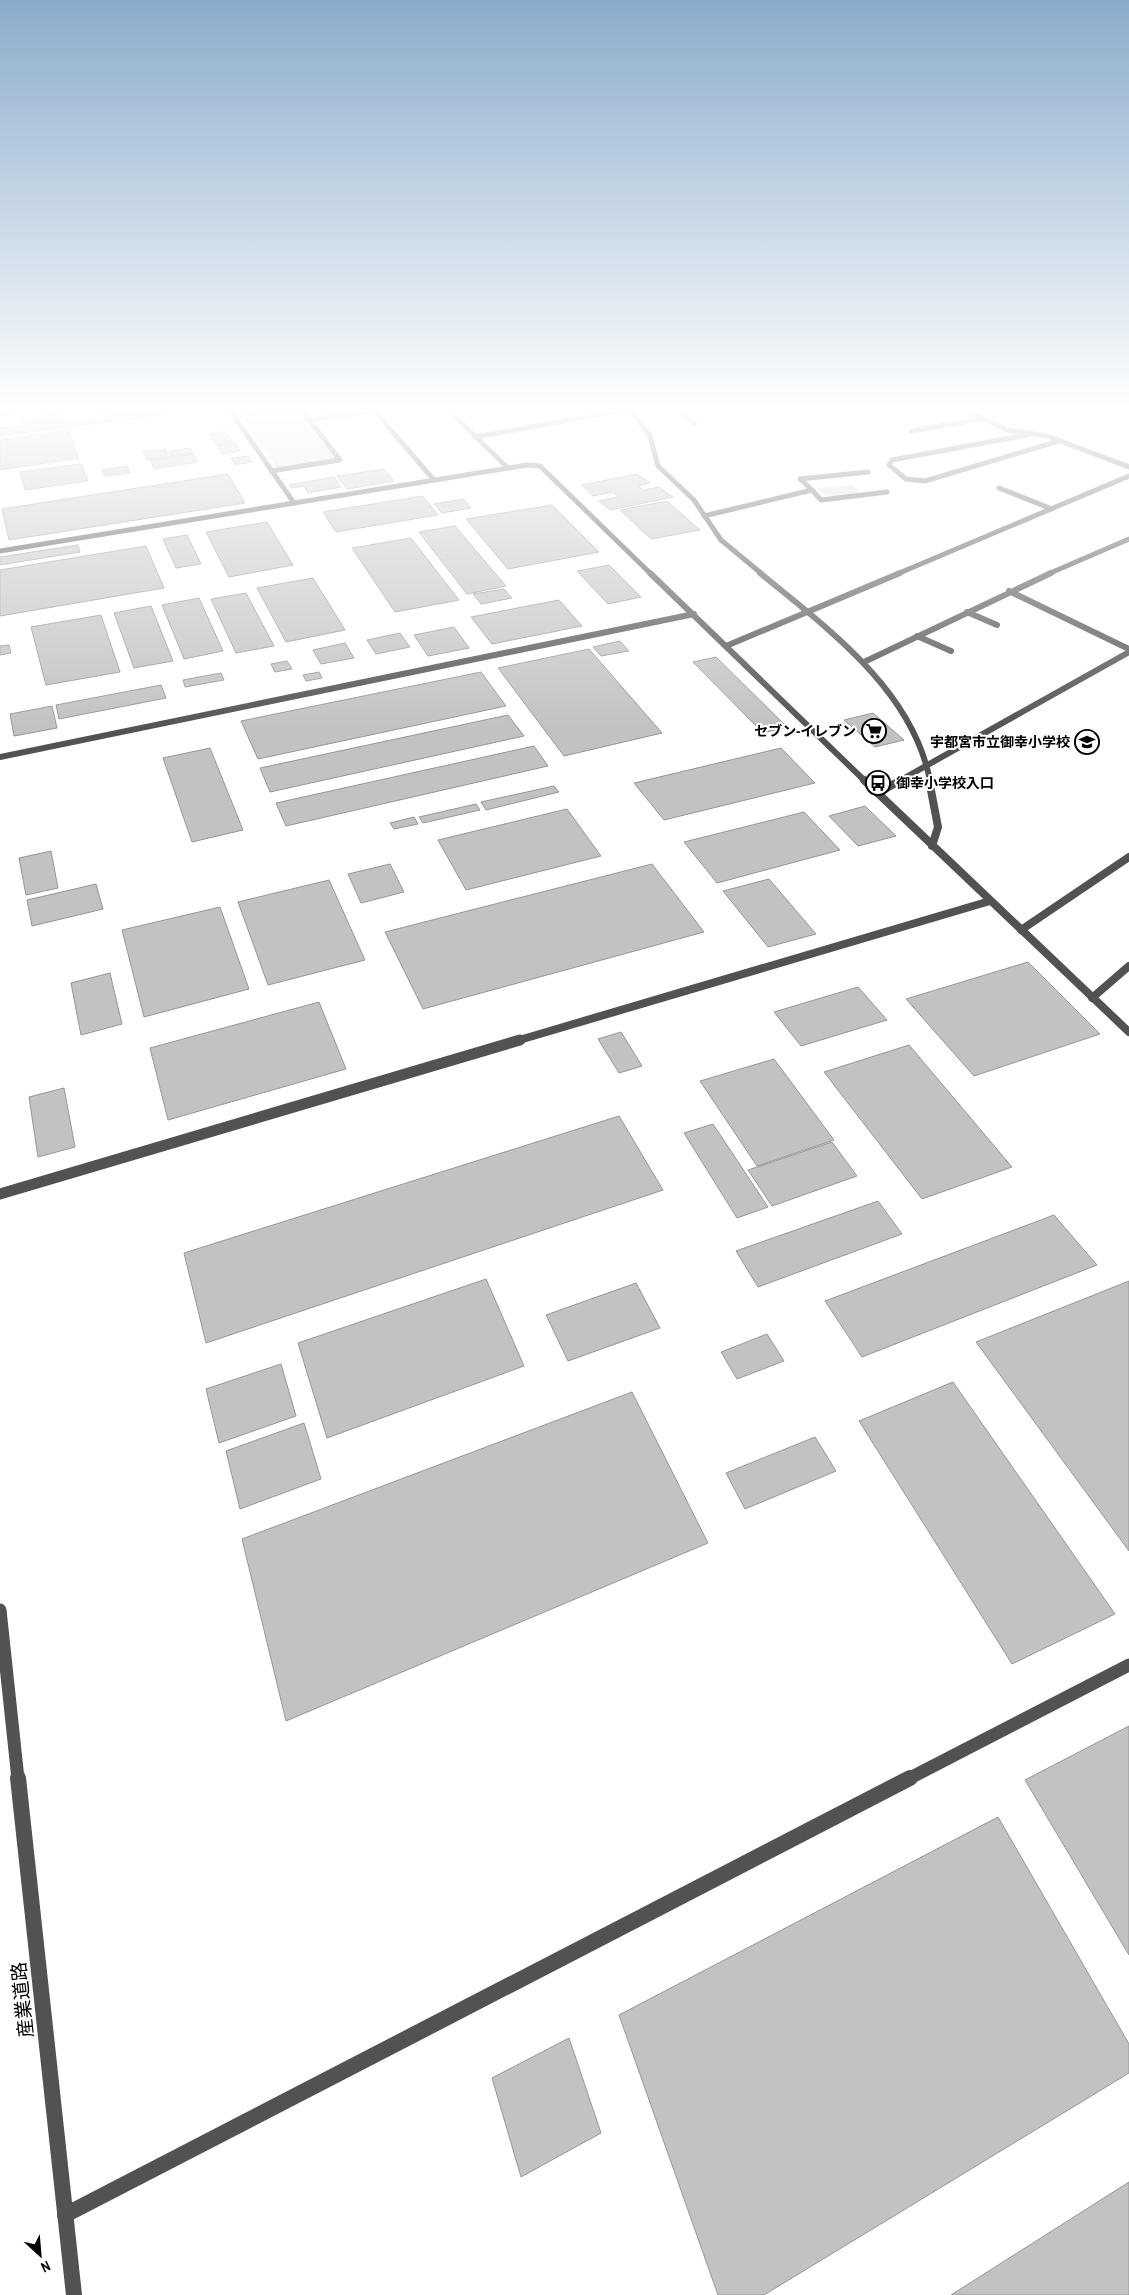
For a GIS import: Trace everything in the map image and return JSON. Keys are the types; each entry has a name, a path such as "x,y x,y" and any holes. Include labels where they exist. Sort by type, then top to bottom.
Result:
{"street":[{"path":"0,551 214,516"},
{"path":"593,516 932,846 1092,998 1127,1028"},
{"path":"704,516 721,540 808,611 864,662 887,692 916,736 927,766 938,828 932,846"},
{"path":"726,646 1035,516"},
{"path":"864,662 1010,591 1129,539"},
{"path":"1010,591 1129,651"},
{"path":"967,612 997,625"},
{"path":"0,757 694,614"},
{"path":"917,636 950,651"},
{"path":"878,793 1129,651"},
{"path":"1021,930 1129,857"},
{"path":"0,1194 990,901"},
{"path":"1092,998 1129,966"},
{"path":"1119,974 1129,979"},
{"name":"産業道路","path":"0,1610 74,2295"},
{"path":"65,2215 1129,1666"}],"building":[{"path":"4,516 161,516 9,540"},
{"path":"326,516 431,516 336,532"},
{"path":"484,516 563,516 599,552 508,569 466,519"},
{"path":"627,516 684,516 700,530 651,539"},
{"path":"267,522 293,565 229,577 206,532"},
{"path":"455,526 506,586 467,594 419,532"},
{"path":"187,535 201,564 176,568 163,539"},
{"path":"411,538 459,600 395,612 352,548"},
{"path":"78,545 80,552 0,565 0,557"},
{"path":"146,546 164,588 0,616 0,570"},
{"path":"609,565 641,597 608,604 577,571"},
{"path":"313,578 345,630 286,642 257,588"},
{"path":"504,589 512,598 481,604 473,594"},
{"path":"246,593 274,646 236,653 211,599"},
{"path":"199,598 223,651 184,659 162,605"},
{"path":"559,600 582,626 492,644 471,617"},
{"path":"151,606 173,661 134,668 114,613"},
{"path":"101,615 120,672 46,685 31,627"},
{"path":"454,627 469,648 428,656 414,635"},
{"path":"400,633 410,647 376,654 367,640"},
{"path":"620,641 629,651 601,656 593,647"},
{"path":"345,643 354,658 321,664 313,650"},
{"path":"9,645 11,653 0,655 0,646"},
{"path":"589,649 662,733 564,756 498,668"},
{"path":"716,657 787,727 763,733 693,662"},
{"path":"287,661 292,669 275,672 271,664"},
{"path":"319,672 322,678 306,681 303,675"},
{"path":"481,672 506,706 258,759 241,721"},
{"path":"221,673 224,680 185,687 183,680"},
{"path":"161,685 166,698 59,719 56,705"},
{"path":"52,706 57,728 14,736 10,714"},
{"path":"873,713 904,740 875,747 844,720"},
{"path":"508,715 524,736 270,792 260,768"},
{"path":"534,746 548,766 286,826 276,803"},
{"path":"210,748 243,830 192,842 163,758"},
{"path":"781,748 815,783 664,820 634,783"},
{"path":"554,786 559,792 486,810 481,802"},
{"path":"476,804 480,810 423,823 419,817"},
{"path":"865,806 896,836 858,846 829,816"},
{"path":"567,809 601,856 466,890 438,840"},
{"path":"804,812 840,850 717,883 684,842"},
{"path":"414,817 418,824 394,829 390,823"},
{"path":"51,851 58,888 26,895 19,858"},
{"path":"390,864 404,892 361,903 348,874"},
{"path":"652,864 704,932 423,1009 385,932"},
{"path":"769,879 816,934 768,947 723,891"},
{"path":"329,880 365,960 268,985 238,902"},
{"path":"96,884 103,909 32,926 27,900"},
{"path":"220,907 249,989 144,1017 122,930"},
{"path":"1028,962 1100,1034 974,1076 906,999"},
{"path":"110,973 122,1024 81,1035 71,983"},
{"path":"858,987 887,1020 801,1046 774,1012"},
{"path":"319,1002 346,1069 168,1120 150,1048"},
{"path":"621,1032 642,1066 619,1073 598,1039"},
{"path":"909,1045 1012,1167 922,1199 824,1072"},
{"path":"774,1059 834,1140 757,1166 700,1081"},
{"path":"64,1088 75,1147 38,1157 29,1097"},
{"path":"619,1116 663,1190 206,1343 184,1253"},
{"path":"713,1124 768,1207 737,1218 684,1133"},
{"path":"832,1142 857,1176 772,1206 748,1170"},
{"path":"878,1201 902,1234 758,1287 736,1251"},
{"path":"1054,1215 1097,1265 862,1357 825,1301"},
{"path":"486,1279 524,1366 327,1438 298,1343"},
{"path":"1129,1281 1129,1551 976,1342"},
{"path":"636,1283 660,1328 568,1361 546,1315"},
{"path":"767,1334 784,1361 737,1379 721,1352"},
{"path":"281,1364 296,1416 219,1443 206,1389"},
{"path":"953,1382 1115,1614 1012,1664 859,1421"},
{"path":"632,1392 708,1543 286,1721 242,1539"},
{"path":"304,1423 321,1479 240,1509 226,1451"},
{"path":"815,1437 836,1471 745,1509 726,1473"},
{"path":"1129,1726 1129,1955 1025,1780"},
{"path":"998,1817 1129,2044 1129,2073 764,2295 718,2295 619,2015"},
{"path":"569,2038 601,2133 521,2177 492,2078"},
{"path":"1129,2182 1129,2295 951,2295"}],"place":[{"name":"セブン-イレブン","path":"874,731"},
{"name":"宇都宮市立御幸小学校","path":"1087,742"},
{"name":"御幸小学校入口","path":"878,783"}]}
